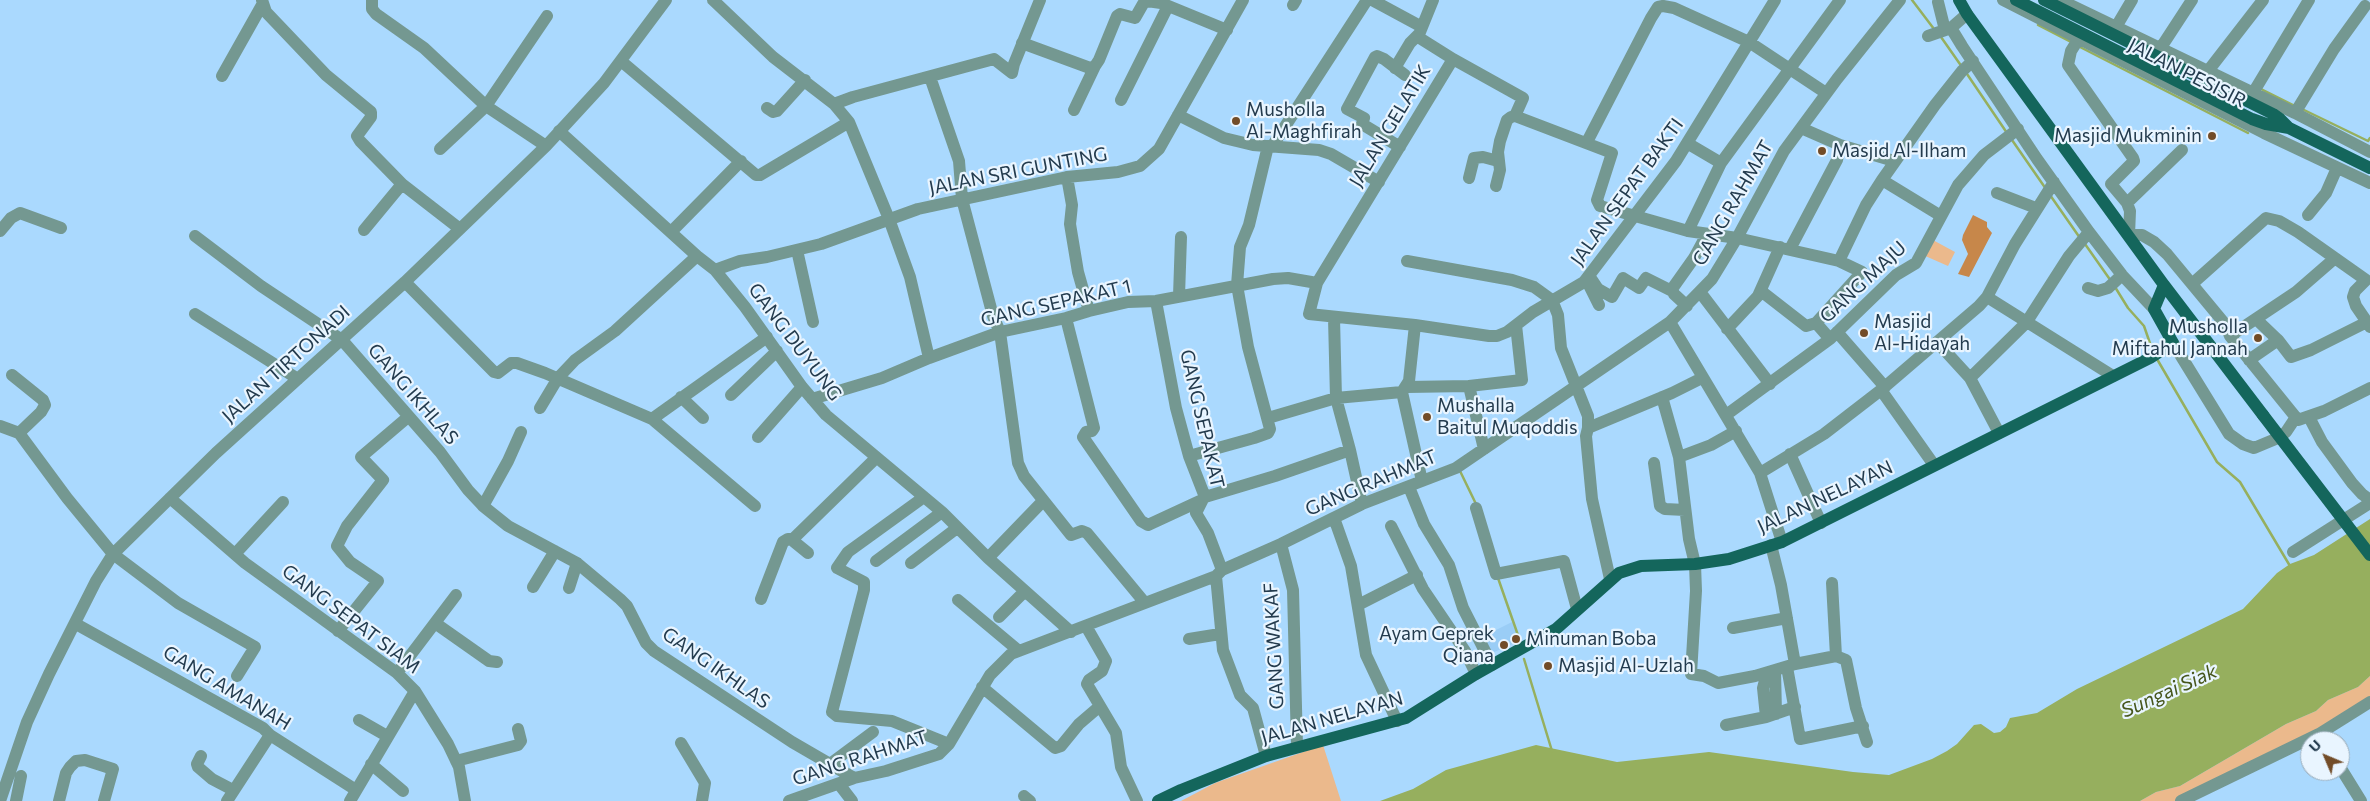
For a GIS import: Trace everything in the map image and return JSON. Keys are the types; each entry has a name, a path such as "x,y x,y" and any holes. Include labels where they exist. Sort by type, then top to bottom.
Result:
{"main road":[{"path":"1959,0 1967,14 2098,191 2164,285 2370,555"},
{"path":"2016,0 2057,8 2134,41 2280,118 2289,128"},
{"path":"2044,0 2160,76 2252,119 2266,124 2289,128 2365,166"},
{"path":"2164,285 2154,309 2168,346"},
{"name":"JALAN NELAYAN","path":"1158,801 1180,790 1266,756 1297,746 1397,721 1415,714 1476,674 1556,629 1619,573 1641,566 1695,564 1729,560 1777,544 2150,358 2168,346"}],"street":[{"path":"372,0 372,9 424,48 486,106 546,146"},
{"name":"JALAN TIRTONADI","path":"0,801 28,722 49,674 76,624 96,581 113,554 216,453 405,282 546,146 604,83 666,0"},
{"path":"713,0 773,57 834,104 849,122 889,219 910,278 929,358"},
{"path":"834,104 853,97 994,60 1012,73 1040,0"},
{"name":"JALAN SRI GUNTING","path":"715,270 740,261 821,244 918,209 1067,178 1109,173 1140,166 1159,149 1243,0"},
{"path":"1190,456 1254,438 1268,433 1270,429 1248,347 1237,285 1240,247 1249,225 1270,145 1367,0"},
{"name":"JALAN GELATIK","path":"1317,283 1453,59 1421,40 1420,31 1372,0"},
{"path":"1400,147 1362,124 1364,118 1347,109 1374,58 1377,56 1400,71 1410,43 1420,31 1433,0"},
{"name":"JALAN SEPAT BAKTI","path":"1317,283 1309,314 1415,325 1489,336 1507,332 1552,300 1588,279 1635,218 1687,143 1776,0"},
{"path":"1688,231 1721,163 1840,0"},
{"name":"GANG RAHMAT","path":"789,801 854,778 886,771 939,754 949,744 982,687 999,665 1011,654 1219,573 1362,504 1456,468 1670,322 1712,279 1737,238 1784,151 1826,93 1900,0"},
{"name":"JALAN PESISIR","path":"2003,0 2076,44 2160,76"},
{"path":"2117,24 2132,0"},
{"path":"2162,45 2192,0"},
{"path":"2210,67 2263,0"},
{"path":"2256,87 2286,41 2309,0"},
{"path":"2298,108 2334,49 2368,7 2353,0"},
{"path":"1074,110 1118,15 1135,18 1142,4 1147,1 1168,6 1226,30"},
{"path":"1936,1 1940,32 1967,66 2049,188 2086,234 2115,282 2154,309"},
{"path":"222,76 262,2"},
{"path":"262,2 266,12 326,75 371,112 371,117 357,136 358,138 402,184 460,229"},
{"path":"1121,100 1168,6"},
{"path":"1587,142 1650,18 1658,8 1668,6 1749,42 1826,93"},
{"name":"JALAN PESISIR","path":"2057,8 2117,24 2134,41 2162,45 2256,87 2298,108 2370,152"},
{"path":"1940,32 1967,14"},
{"path":"440,149 486,106 547,16"},
{"path":"1022,43 1090,68 1095,66"},
{"path":"2076,44 2068,65 2134,161 2111,184 2127,203 2130,217 2128,235 2138,234 2154,242 2225,324 2230,336 2301,421 2370,388"},
{"path":"1453,59 1524,98 1516,116"},
{"path":"621,61 754,174 760,175 849,122"},
{"path":"1839,261 1882,180 1967,66"},
{"path":"930,77 959,161 962,199 993,316 1000,332 1018,463 1024,476 1071,535 1082,530 1087,533 1145,603"},
{"path":"767,108 773,112 777,111 805,80"},
{"name":"JALAN PESISIR","path":"2180,86 2337,168 2370,183"},
{"path":"1178,115 1224,138 1319,150 1331,154 1378,182"},
{"path":"1496,186 1500,170 1498,152 1507,120 1511,116 1516,116 1612,153 1596,200 1598,205 1635,218 1643,217 1688,231 1737,238 1839,261 1862,272 1816,323 1806,326 1760,291"},
{"path":"1801,128 1840,145 1894,162"},
{"name":"GANG DUYUNG","path":"559,131 697,256 715,270 767,337 802,387 826,415 942,512 988,558 1071,632"},
{"name":"GANG MAJU","path":"1726,414 1770,384 1834,335 1896,275 1916,263 1958,185 1970,170 2011,133"},
{"path":"1687,143 1721,163"},
{"path":"1726,329 1751,306 1837,160 1840,145"},
{"path":"2098,191 2115,202 2127,203 2182,150"},
{"path":"1469,178 1474,158 1483,157 1498,161"},
{"path":"671,232 741,161"},
{"path":"2308,216 2326,193 2337,168"},
{"path":"1067,178 1072,205 1070,224 1078,272 1089,311"},
{"path":"1882,180 1941,216"},
{"path":"364,230 402,184"},
{"path":"1760,473 1824,434 1883,389 1987,297 2049,188"},
{"path":"1997,193 2036,208"},
{"path":"0,231 11,218 20,213 61,228"},
{"path":"2192,284 2266,218 2279,221 2298,232 2366,280 2355,291 2353,297 2356,306 2368,324 2297,356 2290,357 2278,340 2256,319"},
{"path":"1672,291 1673,286 1694,258 1707,234"},
{"path":"1970,378 2026,323 2086,234"},
{"name":"GANG IKHLAS","path":"195,236 262,286 342,340 483,506 508,526 577,563 626,606 646,643 654,651 792,742 854,778"},
{"path":"1178,296 1180,237"},
{"path":"797,250 813,322"},
{"path":"540,408 558,378 575,360 614,332 697,256"},
{"path":"2230,336 2296,292 2334,258"},
{"path":"1407,261 1512,280 1534,287 1552,300 1558,315 1561,348 1588,416 1586,436 1592,500 1610,579"},
{"name":"GANG SEPAKAT 1","path":"812,399 860,386 1000,332 1128,302 1156,301 1237,285 1288,278 1317,283"},
{"path":"1588,279 1612,297 1624,278 1640,288 1646,278 1672,291 1686,306"},
{"path":"1588,279 1599,305"},
{"path":"405,282 494,372 498,373 511,363 517,363 558,378 652,419 755,506"},
{"path":"2088,288 2098,291 2115,282"},
{"path":"1700,292 1726,329 1770,384"},
{"path":"1987,297 2113,376"},
{"name":"GANG SEPAKAT","path":"1156,301 1176,408 1203,499 1196,513 1208,533 1219,573 1220,634 1223,650 1240,695 1253,708 1266,756"},
{"path":"195,314 298,379"},
{"path":"1066,318 1094,428 1092,431 1086,432 1083,437 1141,521 1148,525 1203,499 1350,450"},
{"path":"1334,318 1336,398 1362,504"},
{"path":"1670,322 1760,473 1777,544 1787,618 1781,668 1795,707 1800,739 1863,726"},
{"path":"1816,323 1834,335 1883,389 1934,465"},
{"path":"1415,325 1405,390 1422,481"},
{"path":"1268,418 1336,398 1522,380 1516,325"},
{"path":"652,419 767,337"},
{"path":"2249,360 2278,340"},
{"path":"1937,342 1970,378 1999,433"},
{"path":"2168,346 2229,434 2243,444 2254,448 2278,438 2286,432 2296,417"},
{"path":"731,395 776,351"},
{"path":"12,376 43,400 44,405 41,412 19,433"},
{"path":"1588,428 1702,378"},
{"path":"1469,386 1484,449"},
{"path":"758,437 802,387"},
{"path":"681,397 703,418"},
{"path":"1662,397 1679,457 1685,510 1695,564 1696,591 1691,674 1704,676 1718,683 1836,656 1846,660 1856,708 1867,742"},
{"path":"338,631 378,581 350,562 337,546 347,526 383,480 361,457 408,417"},
{"path":"2293,552 2370,502 2352,483 2322,442 2309,417"},
{"path":"0,426 19,433 67,498 113,554 178,603 255,646 237,676"},
{"path":"1679,457 1711,445 1736,431"},
{"path":"483,506 508,461 521,432"},
{"path":"1790,454 1821,523"},
{"path":"792,540 876,458"},
{"path":"1654,463 1660,506 1665,509 1685,510"},
{"path":"1409,487 1424,524 1449,565 1463,608 1492,665"},
{"path":"924,497 848,552 836,568 864,582 864,590 832,712 837,716 892,721 949,744"},
{"name":"GANG SEPAT SIAM","path":"170,498 235,554 397,673 415,691 448,744 456,761 465,801"},
{"path":"988,558 1043,501"},
{"path":"235,554 283,502"},
{"path":"1476,508 1496,574 1564,561 1577,609"},
{"path":"876,561 942,512"},
{"path":"1334,518 1351,566 1366,655 1397,721"},
{"path":"1391,526 1423,589 1465,651 1476,674"},
{"path":"911,563 958,528"},
{"path":"761,599 783,542 788,539 792,540 808,553"},
{"name":"GANG WAKAF","path":"1282,544 1293,590 1297,746"},
{"path":"533,587 554,551"},
{"path":"569,588 577,563"},
{"path":"1358,605 1417,575"},
{"path":"1832,583 1836,656"},
{"path":"999,617 1025,591"},
{"path":"397,673 456,595"},
{"path":"958,600 1019,651"},
{"path":"1733,628 1787,618"},
{"path":"435,623 489,661 497,662"},
{"name":"GANG AMANAH","path":"76,624 263,728 353,795"},
{"path":"1086,626 1106,661 1102,671 1089,680 1087,684 1116,733 1121,767 1137,801"},
{"path":"1189,638 1220,634"},
{"path":"1771,716 1763,688 1781,668"},
{"path":"982,687 1056,748 1061,746 1079,724 1100,706"},
{"path":"353,795 415,691"},
{"path":"2331,731 2370,702"},
{"path":"1726,725 1771,716 1795,707"},
{"path":"359,720 387,736"},
{"path":"456,761 518,745 521,741 518,729"},
{"path":"830,764 873,732"},
{"path":"201,756 197,764 198,767 230,796 270,735"},
{"path":"681,743 705,783 702,801"},
{"path":"2181,801 2300,747"},
{"path":"60,801 66,773 70,766 76,761 85,760 112,769 104,801"},
{"path":"371,764 403,791"},
{"path":"16,801 21,776"},
{"path":"2349,781 2361,801"},
{"path":"839,784 852,801"}],"shaded area":[{"path":"1973,215 1987,222 1987,227 1992,233 1969,277 1958,274 1968,254 1962,240 1963,235"},
{"path":"1931,239 1955,252 1948,266 1923,255"},
{"path":"1512,622 1519,641 1490,654 1482,637"},
{"path":"2370,676 2370,698 2318,731 2300,731 2300,740 2175,801 2140,801 2156,792 2180,786 2286,724 2316,711 2328,700 2358,687"},
{"path":"1323,745 1341,801 1181,801 1215,783"}],"water":[{"name":"Sungai Siak","path":"2370,519 2370,676 2358,687 2328,700 2316,711 2286,724 2180,786 2156,792 2140,801 1380,801 1413,789 1446,770 1536,745 1617,762 1709,752 1853,772 1889,775 1932,759 1947,751 1957,744 1974,725 1981,724 1994,733 2000,732 2006,727 2010,718 2037,713 2077,689 2243,609 2277,573 2290,564 2314,555"}],"waterway":[{"path":"1912,0 1934,29"},
{"path":"2038,25 2071,42"},
{"path":"1941,37 1962,67"},
{"path":"2080,47 2248,133"},
{"path":"1967,74 2007,133"},
{"path":"2261,89 2295,106"},
{"path":"2302,109 2368,141 2370,138"},
{"path":"2012,140 2046,189"},
{"path":"2050,195 2080,238"},
{"path":"2085,244 2111,281"},
{"path":"2115,287 2128,308 2144,326 2153,352"},
{"path":"2157,359 2217,462 2240,482 2290,566"},
{"path":"1460,471 1476,504"},
{"path":"1498,578 1520,641"},
{"path":"1524,659 1552,751"}],"place":[{"name":"Musholla Al-Maghfirah","path":"1236,121"},
{"name":"Masjid Mukminin","path":"2212,136"},
{"name":"Masjid Al-Ilham","path":"1822,151"},
{"name":"Masjid Al-Hidayah","path":"1864,333"},
{"name":"Musholla Miftahul Jannah","path":"2258,338"},
{"name":"Mushalla Baitul Muqoddis","path":"1427,417"},
{"name":"Minuman Boba","path":"1516,639"},
{"name":"Ayam Geprek Qiana","path":"1504,645"},
{"name":"Masjid Al-Uzlah","path":"1548,666"}]}
